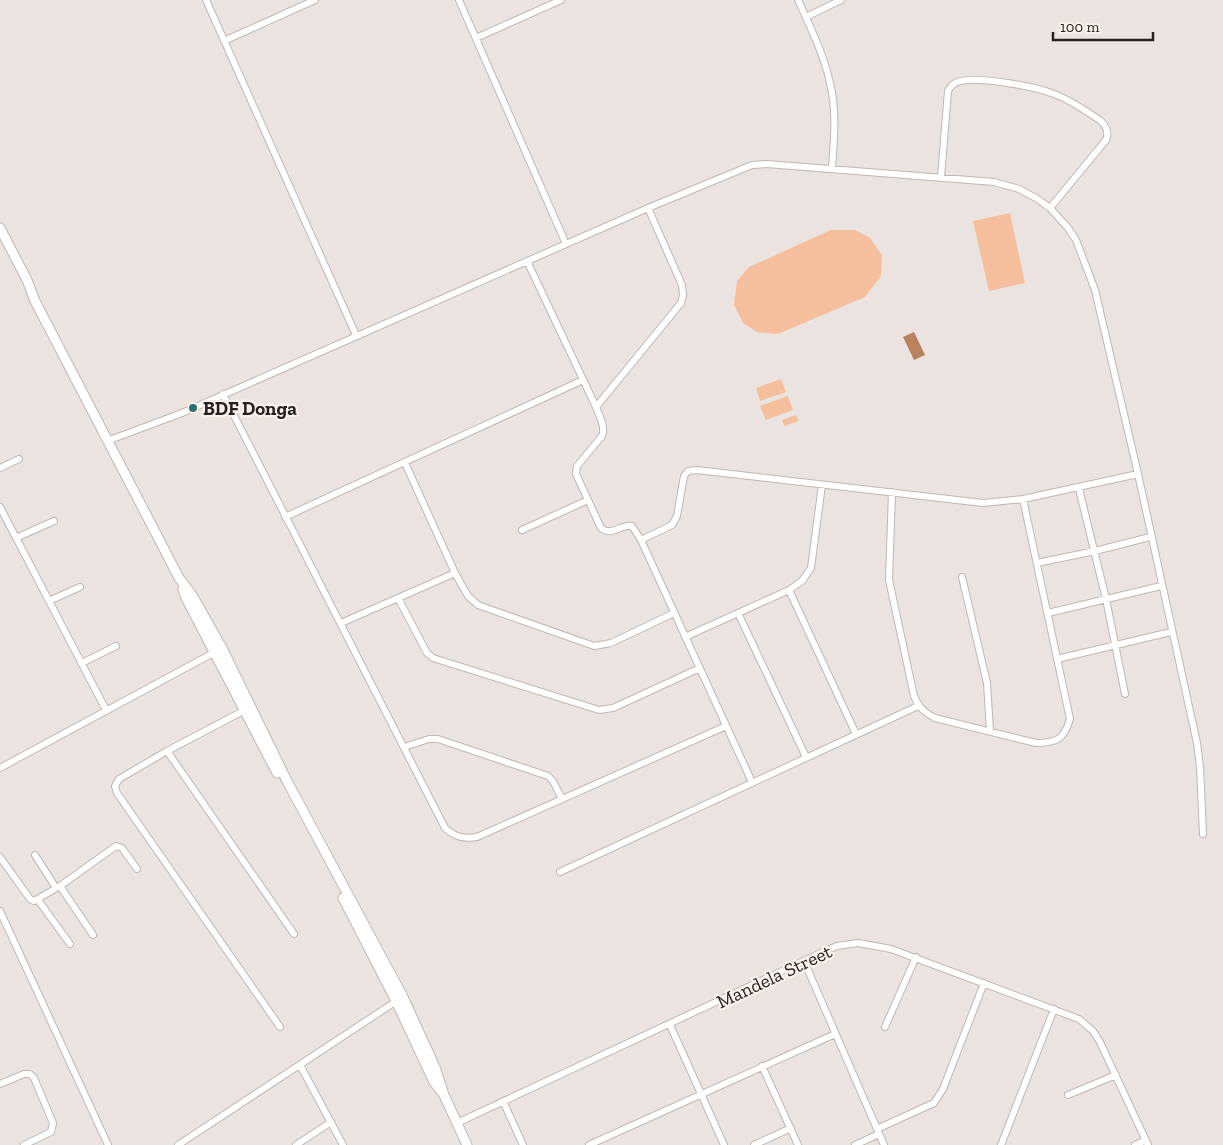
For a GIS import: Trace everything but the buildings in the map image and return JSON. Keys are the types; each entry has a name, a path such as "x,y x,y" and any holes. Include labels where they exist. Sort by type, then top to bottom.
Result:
{"main road":[{"path":"0,228 107,441 179,578 196,602 248,709 292,790 437,1073 444,1095 467,1145"},
{"path":"0,240 23,284 35,301"}],"street":[{"path":"206,0 356,336"},
{"path":"224,41 314,0"},
{"path":"459,0 566,244"},
{"path":"476,38 561,0"},
{"path":"798,0 830,83 834,121 832,168"},
{"path":"806,17 842,0"},
{"path":"941,177 948,91 955,82 966,80 1014,84 1053,93 1101,120 1105,124 1107,136 1106,140 1050,208"},
{"path":"107,441 182,412 648,208 752,165 767,164 832,168 941,177 994,182 1018,188 1050,208 1068,228 1076,240 1095,290 1138,474 1150,537 1197,744 1203,834"},
{"path":"596,407 681,303 684,295 682,285 648,208"},
{"path":"527,261 596,407 604,431 575,470 576,474 601,528 605,532 610,532 627,525 632,526 641,540 752,782"},
{"path":"285,517 583,380"},
{"path":"222,394 445,828 452,835 460,838 477,837 726,726"},
{"path":"0,468 18,459"},
{"path":"405,463 455,573 468,596 478,605 594,646 610,643 674,613"},
{"path":"641,540 672,525 677,516 681,485 688,471 697,470 983,503 1023,499 1138,474"},
{"path":"685,637 789,590 802,582 811,568 822,485"},
{"path":"1079,488 1116,644 1125,694"},
{"path":"892,492 889,580 914,696 918,706 922,711 936,718 1036,743 1047,743 1058,740 1066,732 1070,719 1023,499"},
{"path":"522,530 588,500"},
{"path":"0,507 106,710"},
{"path":"16,538 54,522"},
{"path":"1037,563 1150,537"},
{"path":"341,623 455,573"},
{"path":"962,577 987,683 990,731"},
{"path":"1048,613 1161,586"},
{"path":"49,601 80,587"},
{"path":"789,590 856,734"},
{"path":"398,598 427,653 433,658 599,710 613,708 700,668"},
{"path":"738,613 806,756"},
{"path":"1058,659 1171,632"},
{"path":"82,663 116,646"},
{"path":"0,768 218,650"},
{"path":"560,872 806,756 918,706"},
{"path":"248,709 167,751 116,782 115,786 116,792 280,1027"},
{"path":"404,747 429,739 438,739 548,776 553,781 562,799"},
{"path":"167,751 294,934"},
{"path":"0,857 31,900 34,901 58,887 116,846 122,848 137,869"},
{"path":"35,855 93,935"},
{"path":"38,900 70,944"},
{"path":"0,911 108,1145"},
{"name":"Mandela Street","path":"457,1123 837,946 858,944 877,945 916,957 1079,1019 1092,1031 1100,1042 1147,1142"},
{"path":"884,1027 916,957"},
{"path":"804,961 884,1145"},
{"path":"855,1145 938,1099 984,983"},
{"path":"178,1145 191,1142 300,1065 399,999"},
{"path":"1001,1145 1054,1009"},
{"path":"670,1024 724,1145"},
{"path":"589,1145 835,1034"},
{"path":"300,1065 343,1145"},
{"path":"762,1066 798,1145"},
{"path":"0,1084 24,1074 30,1074 34,1078 52,1123 51,1132 24,1145"},
{"path":"1068,1095 1116,1075"},
{"path":"503,1101 523,1145"},
{"path":"296,1145 331,1122"},
{"path":"754,1145 791,1128"},
{"path":"1135,1145 1147,1142"}],"shaded area":[{"path":"1010,213 1025,283 989,291 973,221"},
{"path":"831,230 855,230 869,237 882,255 881,276 865,297 778,334 757,332 743,323 734,305 737,281 749,267"},
{"path":"914,332 925,355 914,360 903,337"},
{"path":"781,379 786,392 760,401 756,388"},
{"path":"788,396 793,410 766,420 760,406"},
{"path":"796,415 799,421 784,426 782,420"}],"place":[{"name":"BDF Donga","path":"193,408"}]}
